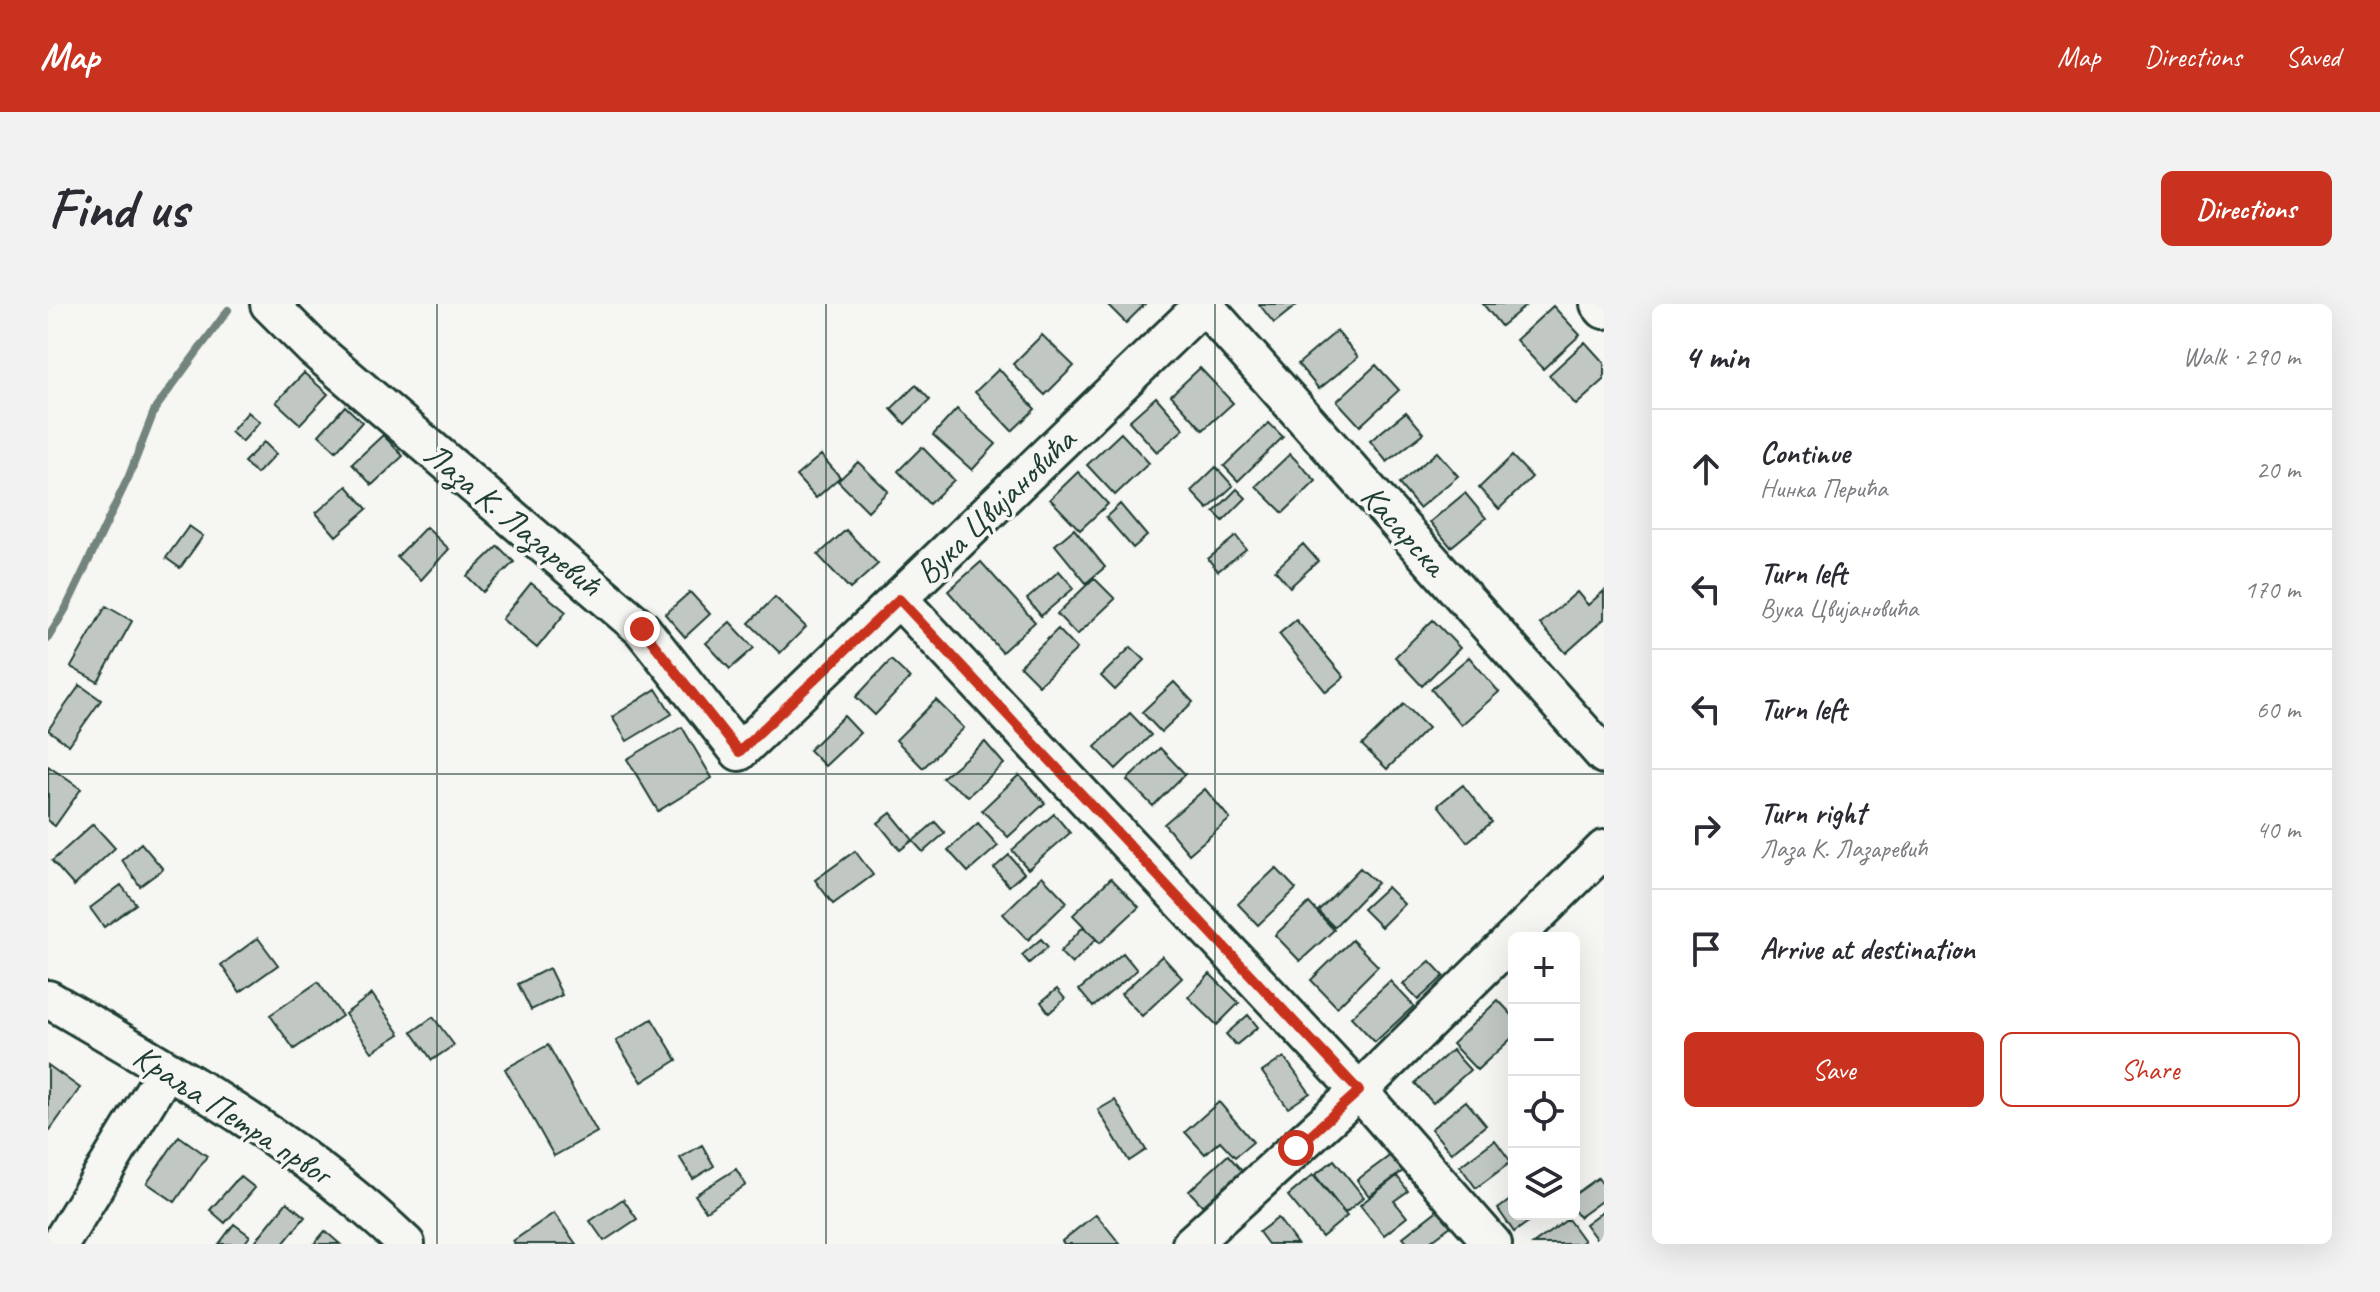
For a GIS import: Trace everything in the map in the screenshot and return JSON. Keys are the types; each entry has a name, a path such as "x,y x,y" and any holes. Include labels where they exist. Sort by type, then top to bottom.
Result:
{"street":[{"name":"Лаза К. Лазаревић","path":"269,304 313,348 642,629 739,752 899,599"},
{"name":"Вука Цвијановића","path":"1204,304 899,599 1359,1091 1493,1244"},
{"name":"Касарска","path":"1204,304 1604,755"},
{"path":"1599,304 1604,310"},
{"path":"1191,1244 1359,1091 1604,849"},
{"name":"Краља Петра првог","path":"48,999 257,1126 331,1177 406,1244"},
{"path":"60,1244 167,1069"}],"building":[{"path":"1107,304 1145,304 1126,323"},
{"path":"1259,304 1298,304 1274,323"},
{"path":"1483,304 1528,304 1501,326"},
{"path":"1553,306 1580,335 1543,369 1516,340"},
{"path":"1337,331 1358,357 1319,389 1298,364"},
{"path":"1042,335 1074,366 1045,395 1013,364"},
{"path":"1585,342 1604,363 1604,380 1576,405 1549,375"},
{"path":"1376,365 1399,390 1360,426 1337,401"},
{"path":"1200,368 1233,403 1203,430 1171,395"},
{"path":"999,369 1035,409 1012,431 975,392"},
{"path":"304,373 328,394 300,424 276,402"},
{"path":"916,385 930,400 905,424 891,409"},
{"path":"1156,397 1184,429 1157,452 1129,421"},
{"path":"345,406 362,422 336,451 319,435"},
{"path":"957,409 996,444 972,470 933,435"},
{"path":"248,412 260,422 242,442 231,432"},
{"path":"1406,412 1424,433 1387,462 1370,441"},
{"path":"1269,423 1283,437 1238,481 1224,466"},
{"path":"1121,433 1149,463 1115,495 1087,465"},
{"path":"383,435 403,456 372,485 352,464"},
{"path":"264,442 276,454 257,474 244,462"},
{"path":"922,447 954,480 929,504 898,471"},
{"path":"1437,452 1458,476 1419,508 1399,484"},
{"path":"1290,454 1316,481 1283,513 1256,486"},
{"path":"821,455 840,477 816,498 796,476"},
{"path":"1512,456 1532,477 1499,509 1479,488"},
{"path":"858,462 888,491 868,511 838,481"},
{"path":"1216,467 1233,486 1208,509 1191,491"},
{"path":"1078,472 1108,504 1080,530 1050,499"},
{"path":"347,486 367,509 336,536 316,513"},
{"path":"1237,489 1246,498 1223,521 1214,512"},
{"path":"1465,493 1486,518 1451,547 1430,522"},
{"path":"1120,504 1147,536 1133,548 1106,517"},
{"path":"189,526 203,536 180,568 166,558"},
{"path":"426,527 449,549 421,580 397,557"},
{"path":"1074,529 1105,567 1086,583 1055,545"},
{"path":"846,530 878,564 850,589 818,555"},
{"path":"1236,536 1246,549 1218,571 1208,559"},
{"path":"1303,544 1318,561 1290,587 1275,570"},
{"path":"498,546 514,562 483,592 467,576"},
{"path":"981,562 1035,622 1002,652 948,591"},
{"path":"1059,571 1074,588 1041,616 1027,599"},
{"path":"1094,578 1115,599 1077,635 1057,614"},
{"path":"531,583 566,612 537,648 502,619"},
{"path":"1604,591 1604,619 1566,653 1540,624 1577,592 1588,605"},
{"path":"690,592 710,614 685,637 665,614"},
{"path":"775,597 806,627 780,653 749,623"},
{"path":"106,606 132,621 98,682 71,667"},
{"path":"1296,620 1344,677 1326,692 1279,634"},
{"path":"1433,620 1460,648 1422,686 1395,657"},
{"path":"730,622 754,648 730,669 706,643"},
{"path":"1058,629 1077,649 1039,685 1020,666"},
{"path":"1131,647 1145,660 1115,690 1101,676"},
{"path":"1469,657 1499,692 1461,725 1431,689"},
{"path":"891,660 910,678 875,715 856,697"},
{"path":"1174,682 1193,702 1161,732 1142,712"},
{"path":"80,685 101,700 69,745 48,730"},
{"path":"656,689 672,714 627,741 612,717"},
{"path":"936,700 964,728 923,768 896,740"},
{"path":"1404,704 1428,728 1387,769 1362,745"},
{"path":"1130,713 1151,735 1116,769 1095,747"},
{"path":"844,716 860,733 825,766 809,750"},
{"path":"682,727 712,778 658,811 627,759"},
{"path":"985,742 1004,764 968,796 942,778"},
{"path":"1160,748 1185,774 1153,806 1127,780"},
{"path":"48,766 81,789 55,826 48,821"},
{"path":"1019,775 1045,803 1008,837 982,810"},
{"path":"1463,785 1492,822 1467,842 1438,805"},
{"path":"1205,789 1230,819 1189,854 1164,824"},
{"path":"891,813 913,840 900,850 878,823"},
{"path":"1054,814 1070,833 1028,869 1012,850"},
{"path":"935,822 945,833 923,852 913,841"},
{"path":"978,823 998,846 968,872 948,850"},
{"path":"93,824 115,848 74,886 52,861"},
{"path":"141,843 163,869 140,886 122,860"},
{"path":"855,851 873,875 833,904 815,880"},
{"path":"1009,855 1024,873 1009,886 994,868"},
{"path":"1276,868 1296,889 1258,925 1238,904"},
{"path":"1360,868 1377,883 1334,927 1318,911"},
{"path":"1042,876 1067,902 1028,940 1003,914"},
{"path":"1111,878 1139,907 1100,943 1073,915"},
{"path":"121,885 136,904 104,927 90,908"},
{"path":"1387,887 1404,904 1381,927 1363,909"},
{"path":"1309,903 1334,930 1300,961 1275,935"},
{"path":"1083,927 1096,939 1072,964 1060,952"},
{"path":"258,938 278,965 240,992 221,965"},
{"path":"1041,939 1048,947 1029,963 1022,955"},
{"path":"1352,940 1378,966 1337,1007 1311,980"},
{"path":"1123,953 1137,970 1093,1007 1079,990"},
{"path":"1162,956 1182,978 1142,1016 1121,994"},
{"path":"1430,961 1444,976 1418,1000 1403,984"},
{"path":"549,968 562,995 531,1010 518,984"},
{"path":"1210,974 1239,1003 1217,1025 1188,997"},
{"path":"1390,981 1414,1006 1375,1042 1351,1017"},
{"path":"318,982 342,1016 294,1049 270,1015"},
{"path":"1057,989 1065,999 1049,1013 1041,1002"},
{"path":"372,994 400,1034 372,1052 345,1014"},
{"path":"1498,1000 1508,1011 1508,1042 1477,1070 1452,1044"},
{"path":"1248,1015 1258,1027 1236,1045 1226,1034"},
{"path":"433,1017 454,1045 432,1060 412,1032"},
{"path":"652,1019 677,1060 642,1082 616,1041"},
{"path":"548,1045 597,1132 554,1156 505,1069"},
{"path":"1452,1050 1470,1070 1433,1103 1415,1083"},
{"path":"1284,1057 1310,1093 1288,1108 1262,1072"},
{"path":"48,1065 80,1088 50,1130 48,1128"},
{"path":"1115,1100 1146,1150 1129,1161 1098,1110"},
{"path":"1466,1101 1486,1125 1451,1153 1431,1129"},
{"path":"1219,1102 1253,1142 1235,1157 1220,1141 1205,1154 1185,1132"},
{"path":"179,1136 207,1156 175,1202 147,1183"},
{"path":"1495,1140 1508,1158 1508,1164 1476,1188 1460,1166"},
{"path":"702,1145 714,1166 693,1179 680,1158"},
{"path":"1399,1149 1411,1165 1369,1196 1357,1180"},
{"path":"1228,1155 1242,1171 1203,1206 1189,1191"},
{"path":"1334,1160 1364,1197 1345,1213 1315,1175"},
{"path":"736,1169 746,1185 706,1211 695,1195"},
{"path":"1313,1175 1347,1216 1322,1237 1288,1196"},
{"path":"240,1176 255,1188 225,1223 210,1210"},
{"path":"1397,1176 1408,1191 1394,1201 1407,1217 1384,1235 1360,1205"},
{"path":"1598,1178 1604,1186 1604,1199 1580,1216 1580,1191"},
{"path":"623,1199 637,1219 604,1241 590,1221"},
{"path":"287,1202 305,1217 283,1244 253,1244"},
{"path":"1508,1202 1508,1220 1531,1220 1514,1232 1498,1209"},
{"path":"1439,1209 1452,1225 1427,1244 1409,1244 1403,1237"},
{"path":"1604,1210 1604,1235 1597,1240 1585,1224"},
{"path":"554,1213 576,1244 515,1244 513,1241"},
{"path":"1096,1214 1120,1244 1064,1244 1062,1241"},
{"path":"1278,1218 1297,1244 1268,1244 1259,1232"},
{"path":"1567,1220 1584,1241 1579,1244 1533,1244"},
{"path":"234,1224 250,1236 244,1244 219,1244"},
{"path":"325,1231 340,1244 314,1244"}],"waterway":[{"path":"48,638 65,610 129,476 155,409 228,310"}],"route":[{"path":"642,629 739,752 899,599 1359,1091 1296,1148"}]}
